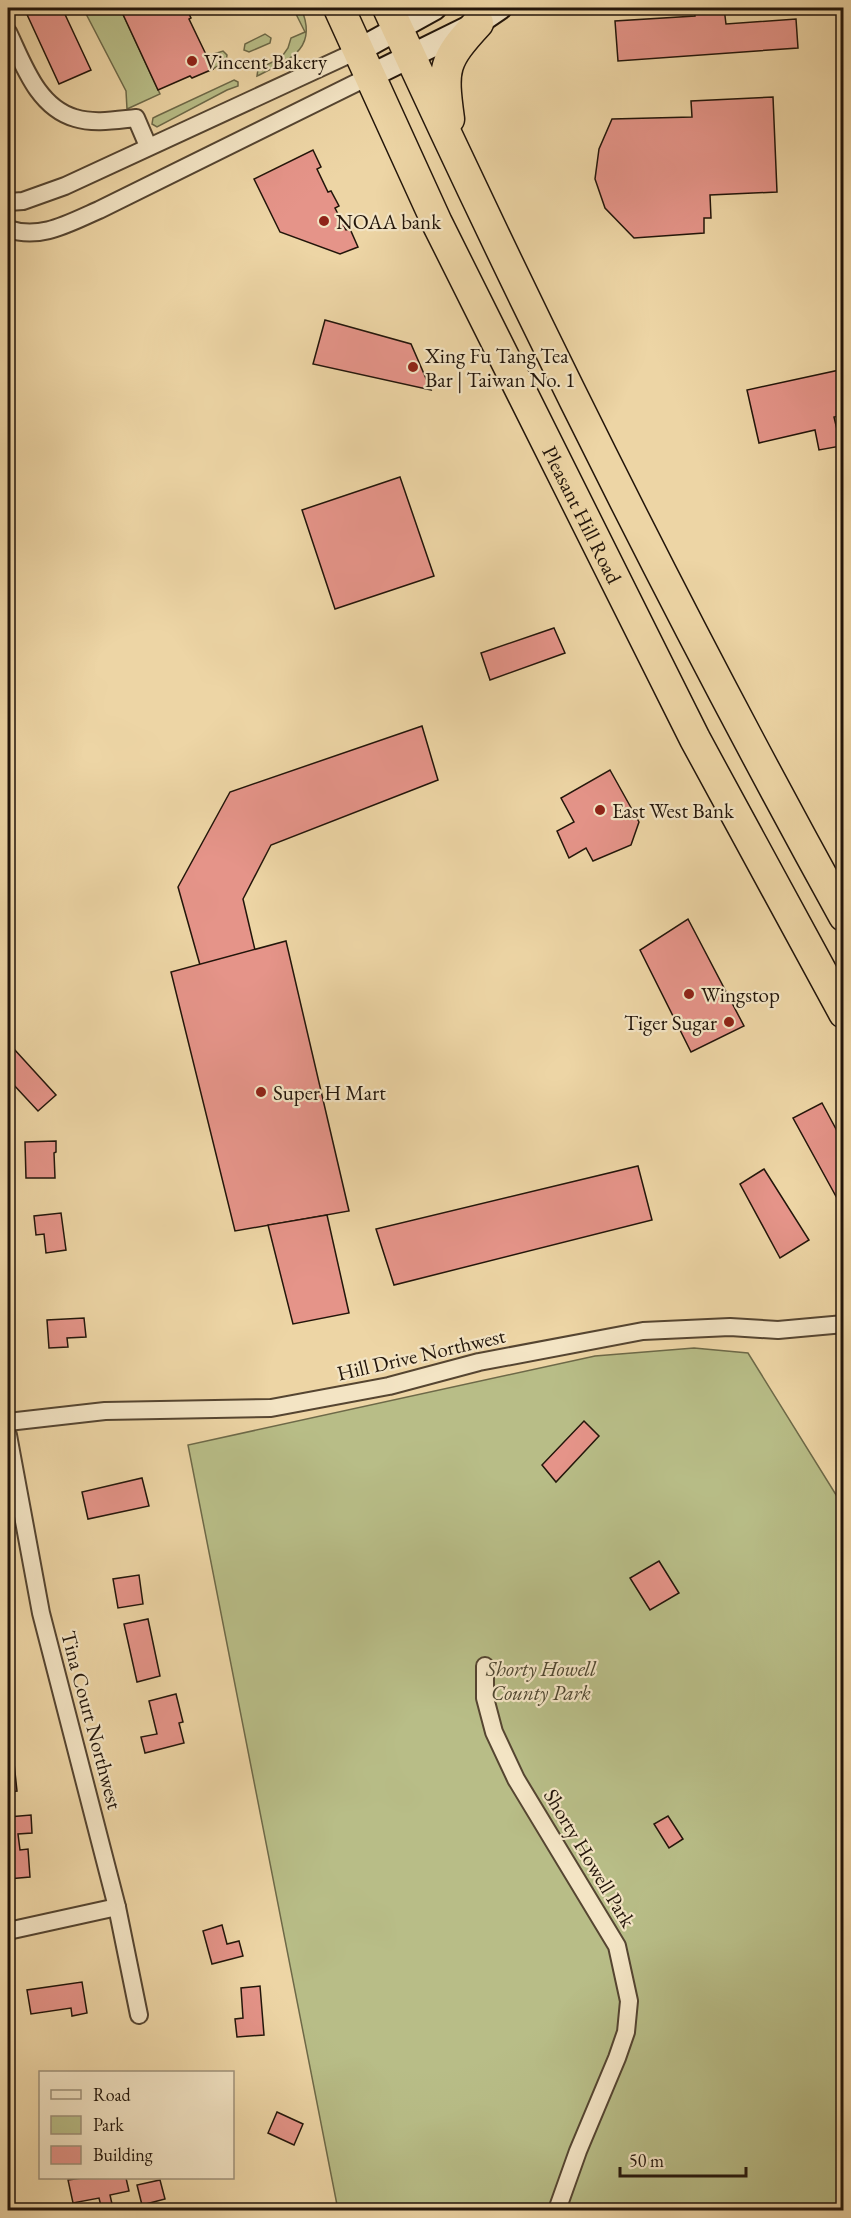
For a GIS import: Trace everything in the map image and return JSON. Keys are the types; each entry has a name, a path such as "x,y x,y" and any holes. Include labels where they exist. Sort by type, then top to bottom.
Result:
{"highway":[{"name":"Pleasant Hill Road","path":"339,8 437,223 695,739 843,1013"},
{"path":"453,149 444,84 447,65 455,48 489,15"},
{"name":"Pleasant Hill Road","path":"399,30 560,373 737,722 843,916"}],"street":[{"path":"8,229 23,234 55,229 99,210 364,63 399,30 435,8"},
{"path":"399,30 489,15"},
{"path":"8,32 33,83 49,105 75,118 104,121 136,118 148,146"},
{"path":"8,202 23,201 65,186 148,146 364,63"},
{"name":"Hill Drive Northwest","path":"8,1422 105,1411 271,1408 389,1386 479,1362 643,1331 730,1327 778,1330 843,1324"},
{"name":"Tina Court Northwest","path":"8,1435 41,1612 117,1907 139,2015"},
{"name":"Shorty Howell Park","path":"485,1666 485,1698 494,1732 516,1779 616,1946 629,2001 626,2032 578,2151 557,2211"},
{"path":"8,1931 117,1907"}],"green space":[{"path":"83,8 120,8 160,94 127,109 126,91"},
{"path":"293,8 301,8 306,22 306,34 303,43 290,58 257,76 258,69 281,58 291,38 305,32"},
{"path":"265,34 271,38 270,43 249,52 244,50 245,44"},
{"path":"223,51 227,55 226,61 213,69 207,56"},
{"path":"234,80 238,82 238,86 157,127 152,124 153,118"},
{"name":"Shorty Howell County Park","path":"694,1348 748,1353 843,1506 843,2210 338,2210 188,1445 595,1356"}],"building":[{"path":"24,8 62,8 91,70 59,84"},
{"path":"120,8 186,8 213,69 158,90"},
{"path":"694,8 724,8 726,24 796,19 798,48 618,61 615,21 695,16"},
{"path":"773,97 777,192 710,195 711,218 704,218 704,233 634,238 605,208 595,179 599,149 612,119 692,117 691,101"},
{"path":"313,150 321,167 317,169 328,192 331,191 339,206 335,208 346,230 350,229 358,247 340,254 280,232 254,179"},
{"path":"325,320 411,344 431,390 313,364"},
{"path":"844,369 844,415 834,417 841,446 819,450 815,430 759,443 747,390"},
{"path":"400,477 434,576 335,609 302,510"},
{"path":"554,628 565,653 490,680 481,653"},
{"path":"422,726 438,780 271,845 243,899 255,950 200,965 178,887 230,792"},
{"name":"East West Bank","path":"610,770 639,822 631,845 593,861 586,848 569,858 557,831 574,822 561,798"},
{"path":"688,919 744,1026 691,1052 640,950"},
{"name":"Super H Mart","path":"286,941 349,1211 235,1231 171,972"},
{"path":"14,1049 56,1095 38,1111 12,1083 8,1084 8,1055"},
{"path":"822,1103 844,1144 844,1211 793,1118"},
{"path":"56,1141 55,1178 26,1178 25,1142"},
{"path":"638,1166 652,1220 394,1285 376,1229"},
{"path":"764,1169 809,1240 780,1258 740,1184"},
{"path":"61,1213 66,1250 46,1253 44,1234 36,1235 34,1216"},
{"path":"327,1215 349,1313 293,1324 268,1225"},
{"path":"84,1318 86,1337 67,1338 68,1347 49,1348 47,1320"},
{"path":"584,1421 599,1436 556,1482 542,1465"},
{"path":"142,1478 149,1506 88,1519 82,1492"},
{"path":"659,1561 679,1593 650,1610 630,1578"},
{"path":"139,1575 143,1604 118,1608 113,1579"},
{"path":"148,1619 160,1676 137,1682 124,1624"},
{"path":"176,1694 183,1722 179,1723 184,1743 145,1753 141,1737 157,1734 149,1701"},
{"path":"11,1735 17,1791 8,1792 8,1736"},
{"path":"31,1815 32,1833 18,1834 20,1850 28,1849 30,1877 8,1879 8,1817"},
{"path":"668,1816 683,1839 669,1848 654,1824"},
{"path":"222,1925 227,1944 239,1941 243,1956 212,1964 203,1931"},
{"path":"82,1982 87,2013 72,2016 71,2008 31,2014 27,1990"},
{"path":"260,1986 264,2035 237,2037 235,2019 243,2018 241,1988"},
{"path":"277,2112 303,2124 294,2145 268,2133"},
{"path":"126,2179 129,2191 110,2195 112,2204 101,2206 99,2198 73,2203 68,2180"},
{"path":"160,2180 165,2199 142,2205 137,2185"}],"place":[{"name":"Vincent Bakery","path":"192,61"},
{"name":"NOAA bank","path":"324,221"},
{"name":"Xing Fu Tang Tea Bar | Taiwan No. 1","path":"413,367"},
{"name":"East West Bank","path":"600,810"},
{"name":"Wingstop","path":"689,994"},
{"name":"Tiger Sugar","path":"729,1022"},
{"name":"Super H Mart","path":"261,1092"}]}
